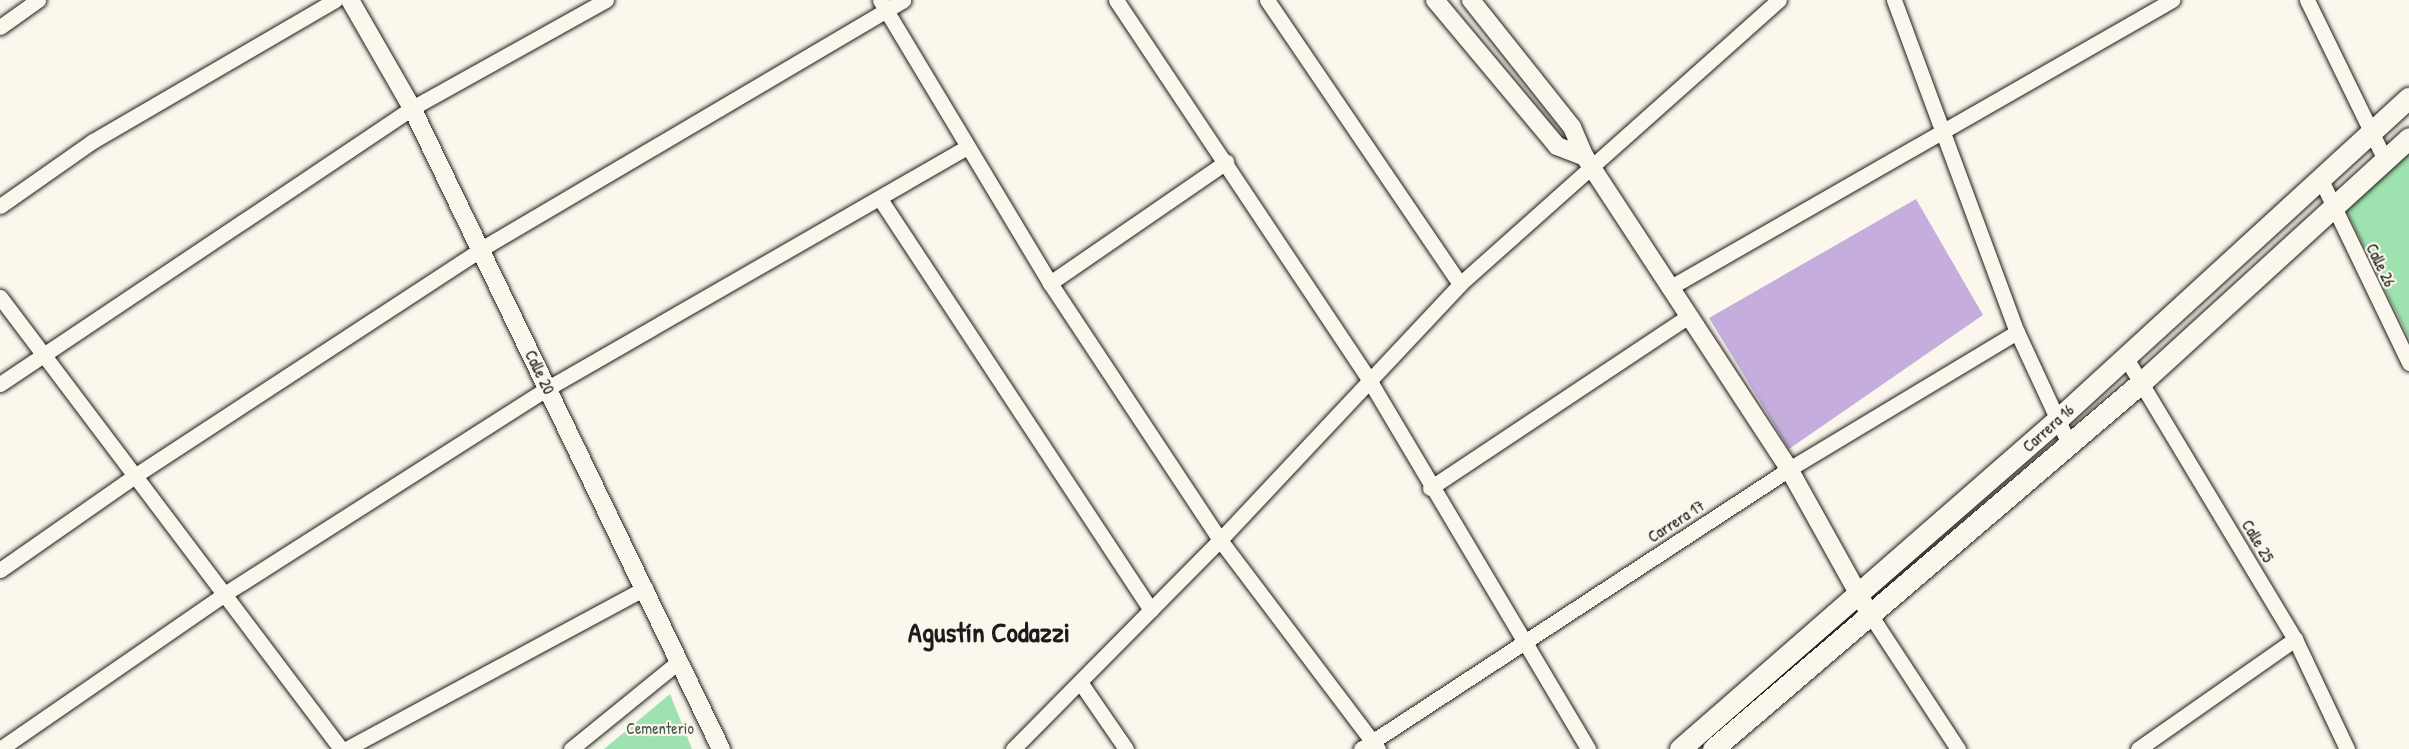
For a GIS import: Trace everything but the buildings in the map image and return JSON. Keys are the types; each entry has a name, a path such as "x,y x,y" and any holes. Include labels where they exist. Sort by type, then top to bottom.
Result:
{"main road":[{"name":"Carrera 16","path":"1713,749 2057,420 2322,182 2372,131 2409,98"},
{"name":"Carrera 16","path":"1680,749 2069,444 2143,381 2334,209 2409,138"}],"street":[{"path":"0,27 38,0"},
{"path":"0,206 93,141 335,0"},
{"name":"Calle 20","path":"350,0 412,108 721,749"},
{"path":"0,384 43,353 412,108 606,0"},
{"path":"0,570 136,475 481,249 883,5 903,0"},
{"path":"1116,0 1368,378 1522,644 1588,749"},
{"path":"1267,0 1460,284"},
{"path":"1435,0 1557,146 1589,163"},
{"path":"1471,0 1572,127 1589,163 1687,317 1789,469 1864,604 1958,749"},
{"path":"1013,749 1220,540 1368,378 1460,284 1589,163 1779,0"},
{"path":"1894,0 2017,332 2069,444"},
{"path":"1669,288 1945,133 2172,0"},
{"path":"2307,0 2385,160"},
{"path":"883,5 966,148 1050,283 1220,540 1371,746"},
{"path":"0,749 226,593 548,388 880,200 966,148"},
{"path":"1050,283 1226,162"},
{"name":"Calle 26","path":"2322,182 2409,363"},
{"path":"880,200 1151,610"},
{"path":"0,297 226,593 341,749"},
{"path":"1430,488 1687,317"},
{"name":"Carrera 17","path":"1371,746 1789,469 2017,332"},
{"name":"Calle 25","path":"2126,358 2143,381 2295,639 2347,749"},
{"path":"346,749 645,588"},
{"path":"2138,749 2295,639"},
{"path":"572,749 678,662"},
{"path":"1080,682 1126,749"}],"green space":[{"path":"2409,153 2409,338 2346,210"},
{"name":"Cementerio","path":"670,694 692,749 604,749"}],"district":[{"name":"Agustín Codazzi","path":"989,632"}]}
